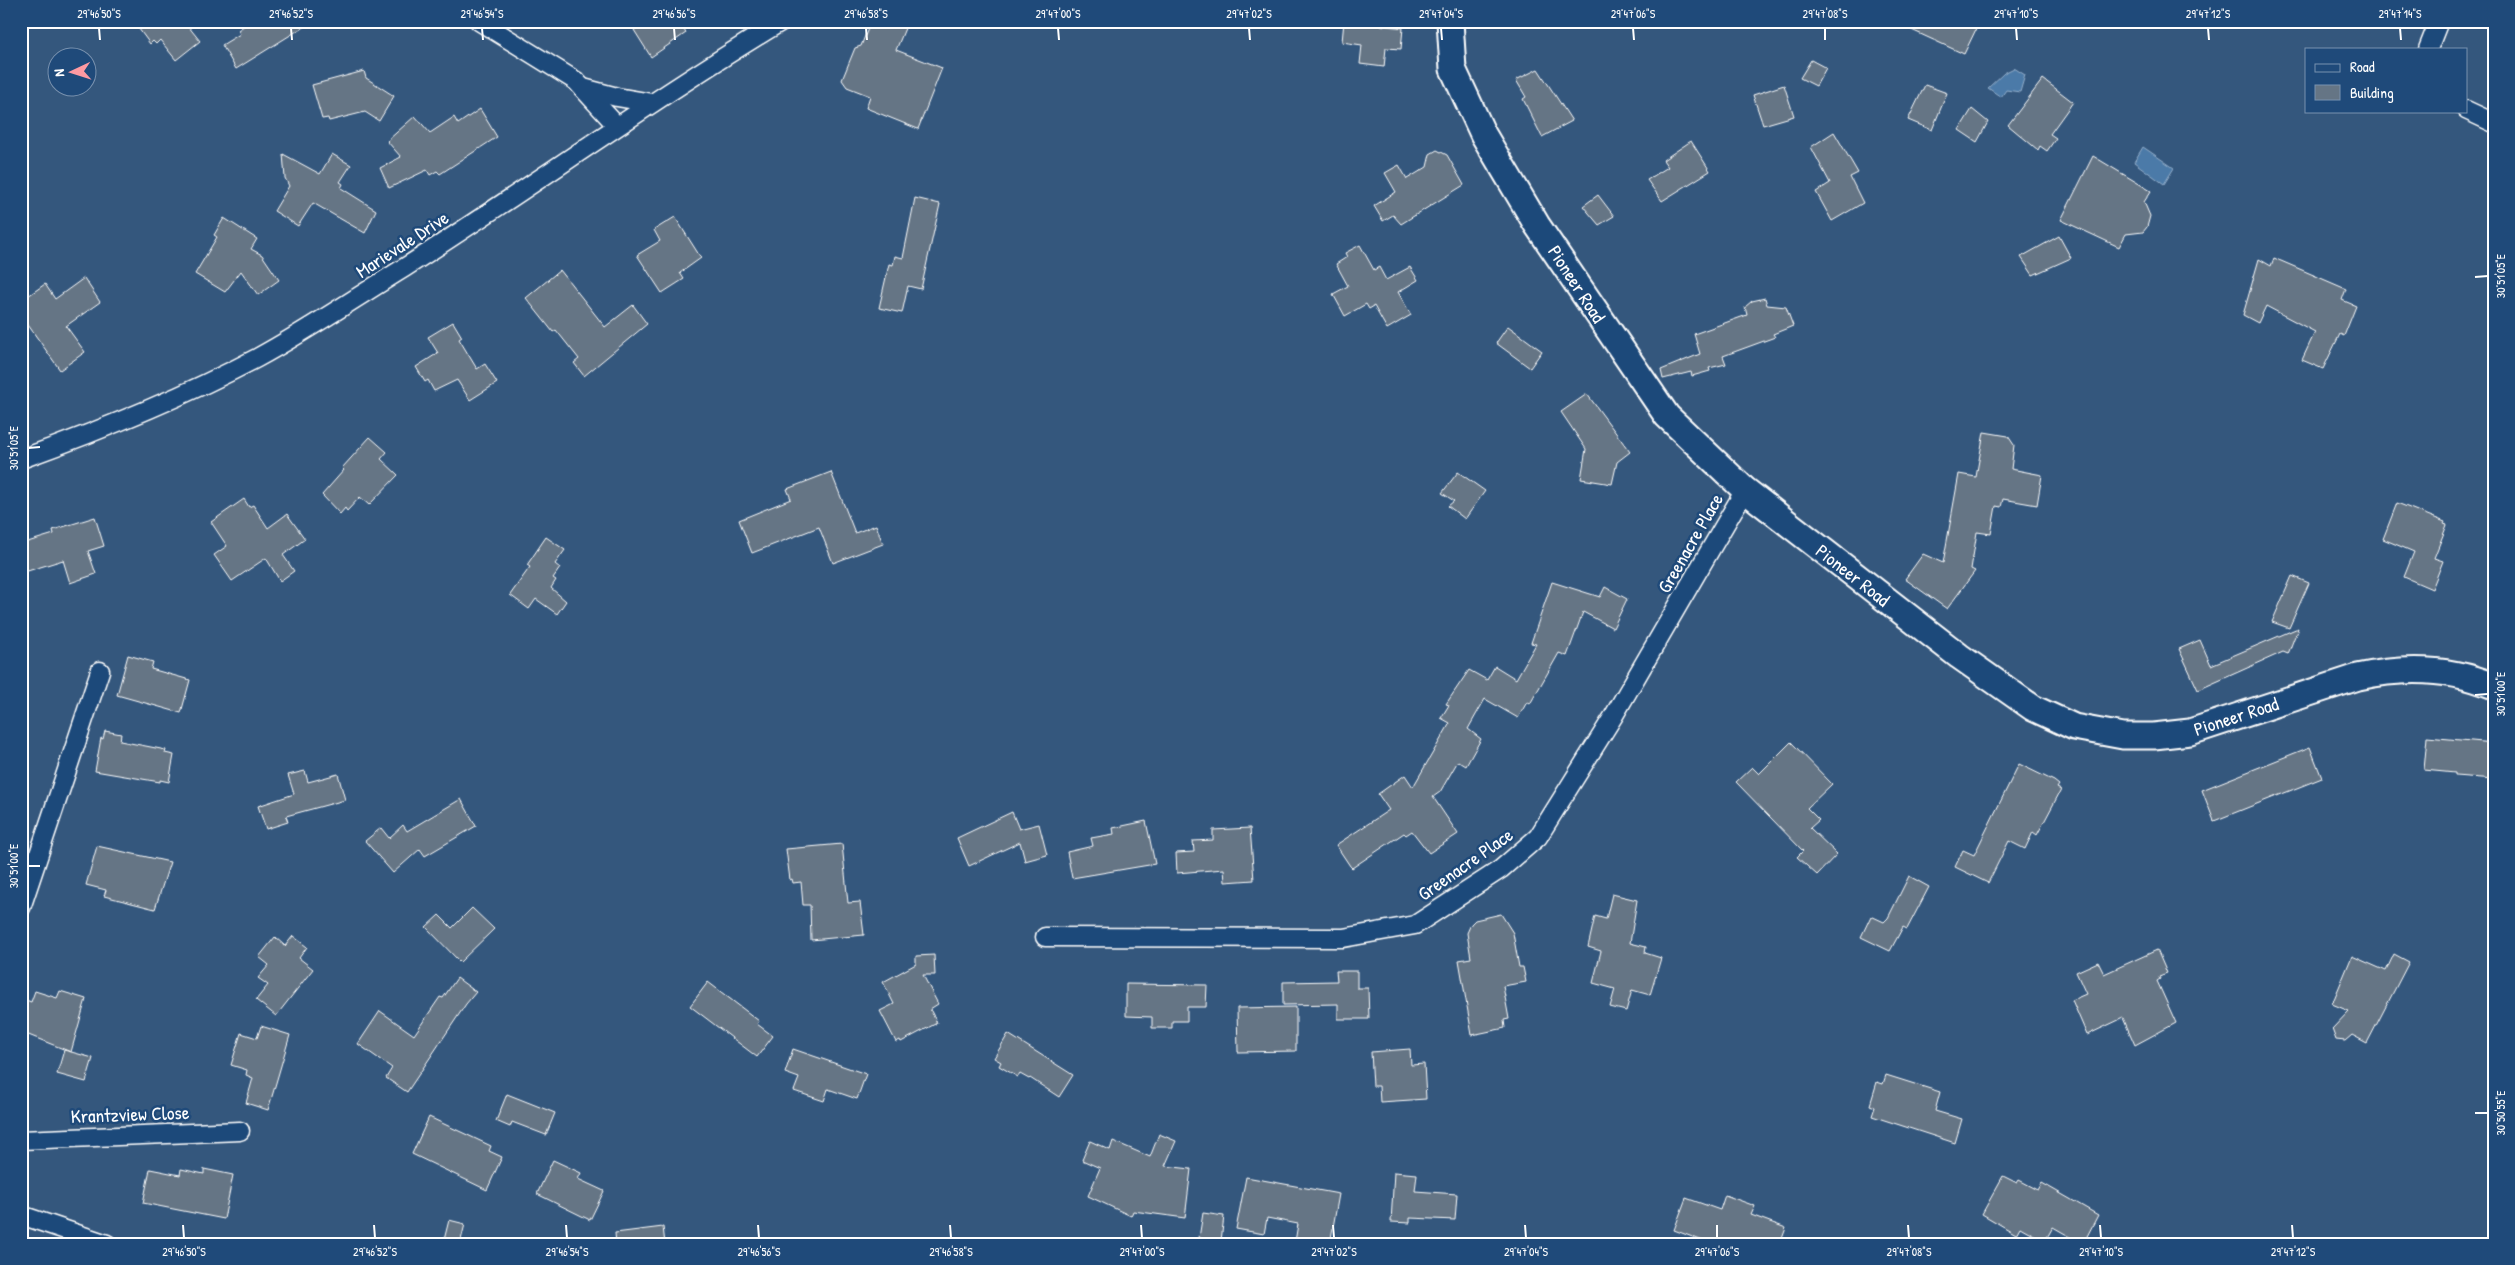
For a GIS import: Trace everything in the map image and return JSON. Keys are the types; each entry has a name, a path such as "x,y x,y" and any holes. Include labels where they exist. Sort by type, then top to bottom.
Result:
{"main road":[{"name":"Pioneer Road","path":"1450,21 1453,69 1483,134 1537,225 1667,416 1745,490 1960,656 2034,708 2074,727 2123,736 2154,736 2190,732 2358,677 2385,671 2443,672 2480,680 2494,686"}],"street":[{"name":"Marievale Drive","path":"21,459 123,421 258,358 473,223 696,72 782,21"},
{"path":"2428,48 2439,21"},
{"path":"479,22 558,69 583,88 617,126"},
{"path":"583,88 617,97 652,103"},
{"path":"2468,111 2494,123"},
{"name":"Greenacre Place","path":"1044,937 1343,938 1415,925 1501,869 1538,837 1613,717 1745,490"},
{"path":"21,908 100,671"},
{"name":"Krantzview Close","path":"21,1140 240,1131"},
{"path":"21,1215 107,1244"}],"water":[{"path":"2014,68 2025,75 2020,92 2006,90 2001,97 1988,88 2004,73"},
{"path":"2143,147 2174,168 2164,184 2134,162"}],"building":[{"path":"133,21 184,21 200,41 176,60 160,40 156,44 153,41 150,44"},
{"path":"251,21 313,21 236,69 222,45 240,34 238,30"},
{"path":"647,21 678,21 686,33 651,57 634,30"},
{"path":"871,21 908,21 896,50 942,68 918,129 866,108 870,96 847,87 842,80 855,48 861,46"},
{"path":"1344,21 1378,21 1378,25 1403,28 1401,49 1386,48 1384,67 1360,64 1362,45 1342,42"},
{"path":"1892,21 1980,21 1964,54"},
{"path":"1811,60 1826,68 1816,86 1800,78"},
{"path":"1538,69 1572,121 1542,137 1523,99 1526,97 1516,80"},
{"path":"364,71 366,78 394,96 379,121 365,112 329,121 328,118 322,119 312,85"},
{"path":"2043,79 2073,102 2050,134 2056,138 2047,151 2040,146 2038,150 2008,125"},
{"path":"1784,85 1794,116 1763,125 1753,95"},
{"path":"1925,85 1947,93 1932,130 1908,120"},
{"path":"480,109 497,137 440,174 437,171 430,175 427,170 389,188 380,168 401,157 387,141 415,116 430,133 454,117 458,124"},
{"path":"1972,109 1988,122 1977,142 1959,130"},
{"path":"1834,132 1858,173 1850,177 1863,203 1832,221 1816,192 1830,183 1811,147"},
{"path":"1691,141 1710,171 1662,201 1647,180 1668,167 1663,160"},
{"path":"1437,150 1447,155 1464,185 1401,224 1393,215 1383,221 1374,206 1396,192 1385,173 1399,165 1407,179 1427,167 1430,154"},
{"path":"283,154 320,174 332,154 351,165 340,182 343,184 341,188 376,210 365,233 313,203 298,226 274,211 289,186 285,178"},
{"path":"2093,156 2151,191 2144,202 2150,216 2147,227 2143,232 2126,234 2119,247 2061,220"},
{"path":"1598,195 1614,216 1599,225 1583,206"},
{"path":"915,198 940,204 921,289 908,286 902,313 879,308 889,264 893,265 895,256 903,258"},
{"path":"675,217 701,258 680,273 684,279 662,293 637,255 660,241 654,230"},
{"path":"224,218 257,239 251,249 262,255 279,280 258,295 241,271 225,292 195,274 217,237 214,235"},
{"path":"2059,236 2071,258 2033,275 2021,257"},
{"path":"1360,245 1374,270 1379,267 1386,280 1410,267 1418,280 1398,292 1411,315 1387,329 1374,306 1369,309 1366,304 1345,316 1333,294 1348,286 1336,264 1347,257 1345,253"},
{"path":"2274,258 2346,289 2342,300 2356,306 2344,336 2340,334 2323,369 2302,360 2315,332 2266,306 2258,323 2243,315 2259,259 2271,266"},
{"path":"560,270 605,327 633,305 647,324 584,376 574,363 579,359 556,330 553,332 526,298"},
{"path":"84,278 100,302 66,326 85,352 60,370 21,315 21,301 45,284 55,299"},
{"path":"1765,298 1767,305 1786,307 1793,326 1773,334 1775,337 1723,356 1726,364 1709,368 1710,371 1692,376 1691,372 1663,379 1661,370 1700,354 1694,334 1747,315 1745,307 1752,301"},
{"path":"453,322 462,337 459,339 477,369 485,364 497,383 470,400 457,380 434,391 428,380 425,382 416,367 438,353 428,337"},
{"path":"1508,326 1542,351 1530,368 1496,343"},
{"path":"1587,394 1630,452 1617,462 1612,484 1581,479 1586,449 1561,412"},
{"path":"1984,432 2008,436 2014,445 2011,469 2042,475 2037,505 2003,499 2001,507 1996,506 1991,534 1977,532 1971,569 1975,571 1947,609 1905,579 1923,554 1943,563 1959,474 1976,477"},
{"path":"370,437 387,452 381,459 398,475 369,505 360,497 347,511 345,508 340,514 322,495 344,470 342,468"},
{"path":"831,472 855,533 876,525 883,544 833,563 819,527 752,553 739,520 791,499 787,489"},
{"path":"1458,472 1485,491 1465,519 1448,506 1454,501 1442,493"},
{"path":"244,499 249,507 253,505 268,528 287,514 305,539 283,555 294,571 280,581 266,558 232,581 214,555 227,546 211,522"},
{"path":"2397,503 2445,522 2444,524 2447,525 2434,558 2443,561 2432,589 2404,577 2414,552 2383,539"},
{"path":"95,517 104,546 88,551 96,574 70,583 63,560 21,573 21,544 54,534 53,530"},
{"path":"546,537 565,550 555,564 560,568 553,578 556,580 551,588 566,601 557,614 536,599 529,609 510,595 530,567 527,565"},
{"path":"2292,576 2309,583 2289,628 2272,622"},
{"path":"1552,582 1600,597 1605,587 1627,599 1613,628 1583,612 1567,656 1559,653 1530,704 1527,702 1518,718 1485,699 1468,729 1481,739 1466,766 1458,761 1440,792 1433,797 1458,834 1429,853 1412,831 1406,835 1404,833 1352,868 1336,845 1389,810 1378,794 1405,775 1413,787 1450,723 1441,718 1449,705 1446,704 1469,670 1487,680 1495,666 1516,679 1536,644 1531,643"},
{"path":"2298,628 2288,654 2283,652 2198,690 2179,649 2200,640 2211,665"},
{"path":"128,655 153,662 151,669 190,680 181,713 117,695"},
{"path":"105,731 121,734 120,741 166,750 165,753 174,755 169,782 95,771 101,738 103,739"},
{"path":"2427,737 2494,743 2494,779 2455,776 2455,773 2424,770"},
{"path":"1791,742 1832,784 1807,808 1819,820 1810,828 1837,854 1817,875 1797,857 1803,851 1736,782 1752,767 1759,774"},
{"path":"2310,747 2322,778 2214,821 2202,790"},
{"path":"2019,764 2054,781 2059,785 2057,788 2061,790 2037,835 2033,832 2025,849 2009,841 1988,883 1955,867 1963,850 1974,855"},
{"path":"305,771 308,782 338,774 345,800 286,816 288,822 266,829 258,806 294,794 288,775"},
{"path":"461,799 476,826 425,856 420,849 393,873 365,841 381,828 389,838 403,825 407,831"},
{"path":"1012,812 1019,829 1039,824 1047,855 1025,861 1020,842 969,866 957,838"},
{"path":"1146,821 1155,864 1072,878 1067,852 1093,846 1091,838 1114,834 1113,828"},
{"path":"1250,828 1254,880 1225,882 1224,869 1177,873 1176,853 1194,852 1193,841 1213,840 1213,830"},
{"path":"842,844 848,903 860,902 864,935 811,940 810,905 803,905 801,882 793,883 792,879 790,880 786,849"},
{"path":"97,846 170,862 155,909 104,896 106,890 86,885"},
{"path":"1909,876 1929,887 1907,929 1903,927 1890,951 1861,937 1871,916 1884,922 1888,918"},
{"path":"1612,894 1637,900 1630,943 1646,947 1645,953 1661,958 1650,995 1632,990 1626,1011 1610,1007 1615,989 1593,983 1601,951 1588,947 1595,916 1606,919"},
{"path":"472,908 494,929 460,962 426,927 439,915 452,928"},
{"path":"1501,914 1513,933 1519,967 1523,967 1526,982 1503,986 1509,1019 1504,1020 1505,1028 1472,1035 1459,960 1471,958 1467,933 1471,924 1475,920"},
{"path":"293,936 307,947 299,958 313,969 276,1016 256,1000 268,985 258,978 269,965 259,957 275,937 285,946"},
{"path":"2157,950 2167,973 2159,976 2160,979 2157,981 2176,1023 2135,1045 2123,1018 2087,1035 2072,1000 2086,994 2076,972 2098,962 2104,974"},
{"path":"2394,954 2409,962 2367,1043 2352,1035 2345,1041 2336,1040 2332,1029 2349,1011 2332,1004 2352,956 2386,971"},
{"path":"934,955 935,975 923,975 938,1004 930,1009 937,1023 901,1042 900,1040 896,1042 880,1011 894,1004 883,982 916,964 916,956"},
{"path":"1336,971 1357,971 1357,988 1368,988 1369,1019 1338,1019 1338,1004 1283,1005 1283,982 1337,981"},
{"path":"457,978 476,992 407,1092 386,1078 392,1068 358,1044 380,1011 414,1035 440,997 443,998"},
{"path":"708,982 759,1021 757,1024 773,1036 757,1057 690,1006"},
{"path":"1126,984 1207,985 1206,1007 1187,1007 1187,1021 1172,1021 1172,1028 1152,1028 1152,1017 1126,1016"},
{"path":"35,991 57,998 60,991 86,999 71,1052 21,1032 21,998 31,1002"},
{"path":"1296,1007 1296,1051 1238,1052 1237,1008"},
{"path":"261,1026 290,1035 268,1110 246,1103 253,1078 246,1075 247,1070 231,1065 241,1033 257,1038"},
{"path":"1008,1034 1073,1075 1059,1097 1030,1078 1020,1074 1018,1077 999,1066 1001,1062 994,1058"},
{"path":"793,1049 866,1074 857,1099 828,1089 824,1101 794,1091 799,1078 785,1073"},
{"path":"1410,1049 1411,1065 1424,1064 1426,1099 1380,1102 1379,1086 1373,1086 1371,1052"},
{"path":"64,1050 93,1058 86,1082 57,1074"},
{"path":"1886,1075 1940,1092 1935,1111 1962,1119 1955,1143 1872,1116 1875,1107 1870,1105 1877,1082 1883,1084"},
{"path":"507,1094 555,1113 546,1135 512,1122 510,1127 496,1121"},
{"path":"429,1117 491,1146 489,1151 502,1157 487,1190 412,1154"},
{"path":"1159,1134 1176,1141 1165,1166 1191,1169 1185,1218 1133,1211 1131,1216 1088,1196 1100,1168 1082,1160 1090,1141 1110,1150 1113,1141 1150,1157"},
{"path":"553,1160 581,1173 578,1179 604,1191 590,1220 537,1194"},
{"path":"150,1169 180,1175 181,1169 204,1174 204,1169 233,1175 224,1219 143,1203"},
{"path":"1394,1172 1417,1174 1415,1191 1457,1194 1455,1220 1410,1218 1410,1223 1391,1222"},
{"path":"2003,1176 2017,1183 2019,1180 2038,1190 2042,1183 2098,1215 2083,1244 2053,1227 2045,1241 2020,1227 2016,1234 1982,1214"},
{"path":"1246,1177 1339,1194 1330,1244 1295,1242 1298,1224 1267,1218 1264,1234 1236,1229"},
{"path":"1725,1195 1755,1206 1751,1215 1786,1228 1780,1244 1711,1244 1674,1230 1686,1198 1720,1210"},
{"path":"1203,1213 1224,1216 1221,1241 1199,1238"},
{"path":"449,1220 465,1224 460,1244 444,1240"},
{"path":"663,1227 665,1244 616,1244 615,1233"}]}
